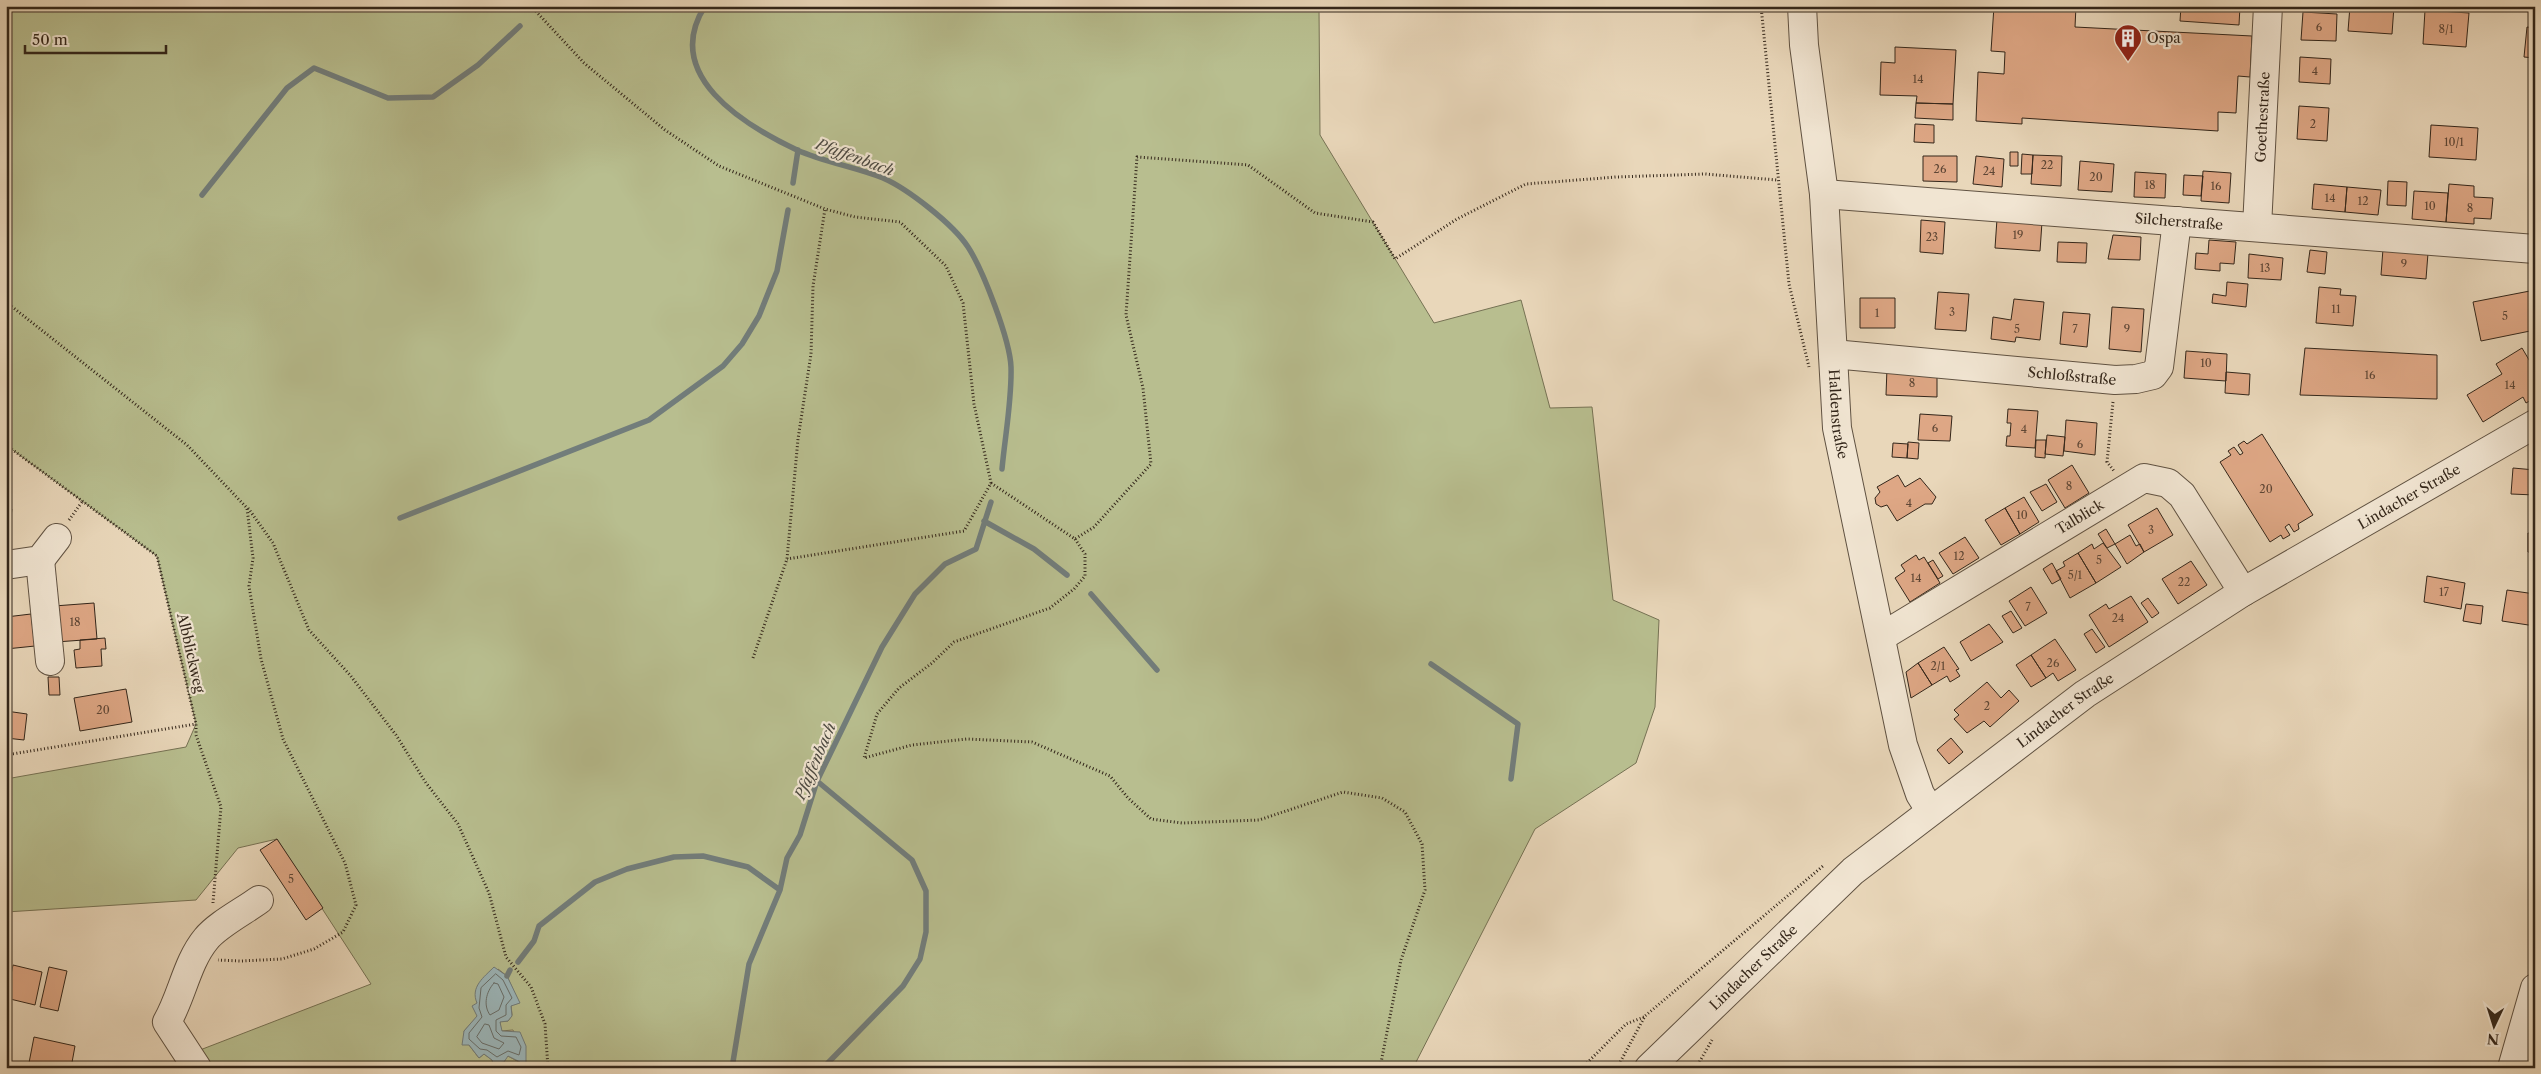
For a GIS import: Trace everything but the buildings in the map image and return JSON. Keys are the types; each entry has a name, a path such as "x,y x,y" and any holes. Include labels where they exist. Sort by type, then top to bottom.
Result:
{"street":[{"name":"Haldenstraße","path":"1802,6 1804,45 1824,194 1837,428 1903,745 1920,794 1930,810"},
{"name":"Goethestraße","path":"2257,227 2268,6"},
{"name":"Silcherstraße","path":"1824,194 2535,249"},
{"name":"Schloßstraße","path":"1833,354 2115,380 2136,379 2153,375 2159,367 2177,221"},
{"name":"Lindacher Straße","path":"1649,1068 1853,871 1930,810 2085,694 2243,592 2535,424"},
{"name":"Talblick","path":"1881,637 2144,478 2168,483 2182,495 2243,592"},
{"path":"50,661 40,560 57,538"},
{"path":"6,564 40,560"},
{"path":"198,1068 167,1022 176,1006 200,948 259,900"},
{"path":"2512,1068 2535,988"}],"path":[{"path":"531,6 584,63 665,130 720,166 825,209 855,217 900,222 946,266 963,303 974,404 991,483 964,531 787,559"},
{"path":"1761,6 1777,180 1790,284 1810,370"},
{"path":"1075,539 1094,527 1151,464 1143,388 1126,315 1137,157 1248,164 1315,214 1373,222 1396,259 1457,219 1526,184 1616,177 1705,174 1777,180"},
{"path":"753,658 787,559 798,439 811,354 814,286 825,209"},
{"path":"6,302 187,445 248,508 273,543 309,630 350,675 385,720 426,783 458,824 489,894 506,957 531,987 544,1024 548,1068"},
{"path":"2115,380 2107,462 2128,489"},
{"name":"Albblickweg","path":"6,445 158,556 196,724 196,735 221,807 213,901 200,948"},
{"path":"991,483 1075,539 1085,554 1085,576 1074,589 1050,608 954,642 932,663 899,688 877,714 864,758 912,745 958,740 1032,742 1110,776 1128,798 1152,819 1182,823 1259,820 1343,792 1382,798 1405,812 1422,844 1425,890 1401,960 1380,1068"},
{"path":"200,948 241,962 282,959 314,949 343,932 356,905 345,863 283,739 261,659 249,586 253,558 248,508"},
{"path":"6,756 196,724"},
{"path":"1617,1068 1645,1016 1830,860"},
{"path":"1582,1068 1626,1024 1645,1016"}],"green space":[{"path":"6,6 1329,6 1319,8 1320,135 1434,323 1521,300 1550,408 1592,407 1613,600 1659,620 1655,707 1636,763 1535,829 1413,1068 208,1068 200,1050 371,984 277,839 238,848 196,900 6,912 6,779 186,747 196,724 157,556 6,445","holes":["498,969 507,976 519,1003 511,1005 512,1015 508,1021 500,1021 501,1031 513,1030 526,1066 508,1056 492,1060 484,1054 479,1058 469,1045 464,1031 478,1016 477,1003"]}],"water":[{"path":"494,967 507,976 520,1003 511,1006 512,1016 508,1021 500,1022 502,1031 520,1032 526,1046 526,1066 521,1067 520,1062 508,1056 504,1062 493,1064 492,1060 484,1054 479,1058 469,1045 462,1045 464,1031 477,1016 472,1006 477,1003 475,992 477,987"}],"waterway":[{"name":"Pfaffenbach","path":"705,6 694,31 693,54 701,75 715,94 733,112 754,127 797,150 872,174 893,183 941,218 968,247 995,306 1006,340 1011,367 1002,469"},
{"path":"202,195 287,88 314,68 388,98 433,97 478,65 520,26"},
{"path":"793,183 798,150"},
{"path":"400,518 649,420 723,366 742,344 759,316 777,271 788,210"},
{"name":"Pfaffenbach","path":"732,1068 749,964 780,890 787,858 800,835 817,781 882,647 915,594 945,564 976,549 991,502"},
{"path":"984,521 1034,549 1067,575"},
{"path":"1091,594 1157,670"},
{"path":"1431,664 1518,724 1511,779"},
{"path":"817,781 912,860 926,891 926,932 920,959 903,986 823,1068"},
{"path":"518,962 534,941 539,926 595,882 627,869 674,857 703,856 748,867 780,890"},
{"path":"507,976 510,970"}],"place":[{"name":"Ospa","path":"2128,62"}]}
